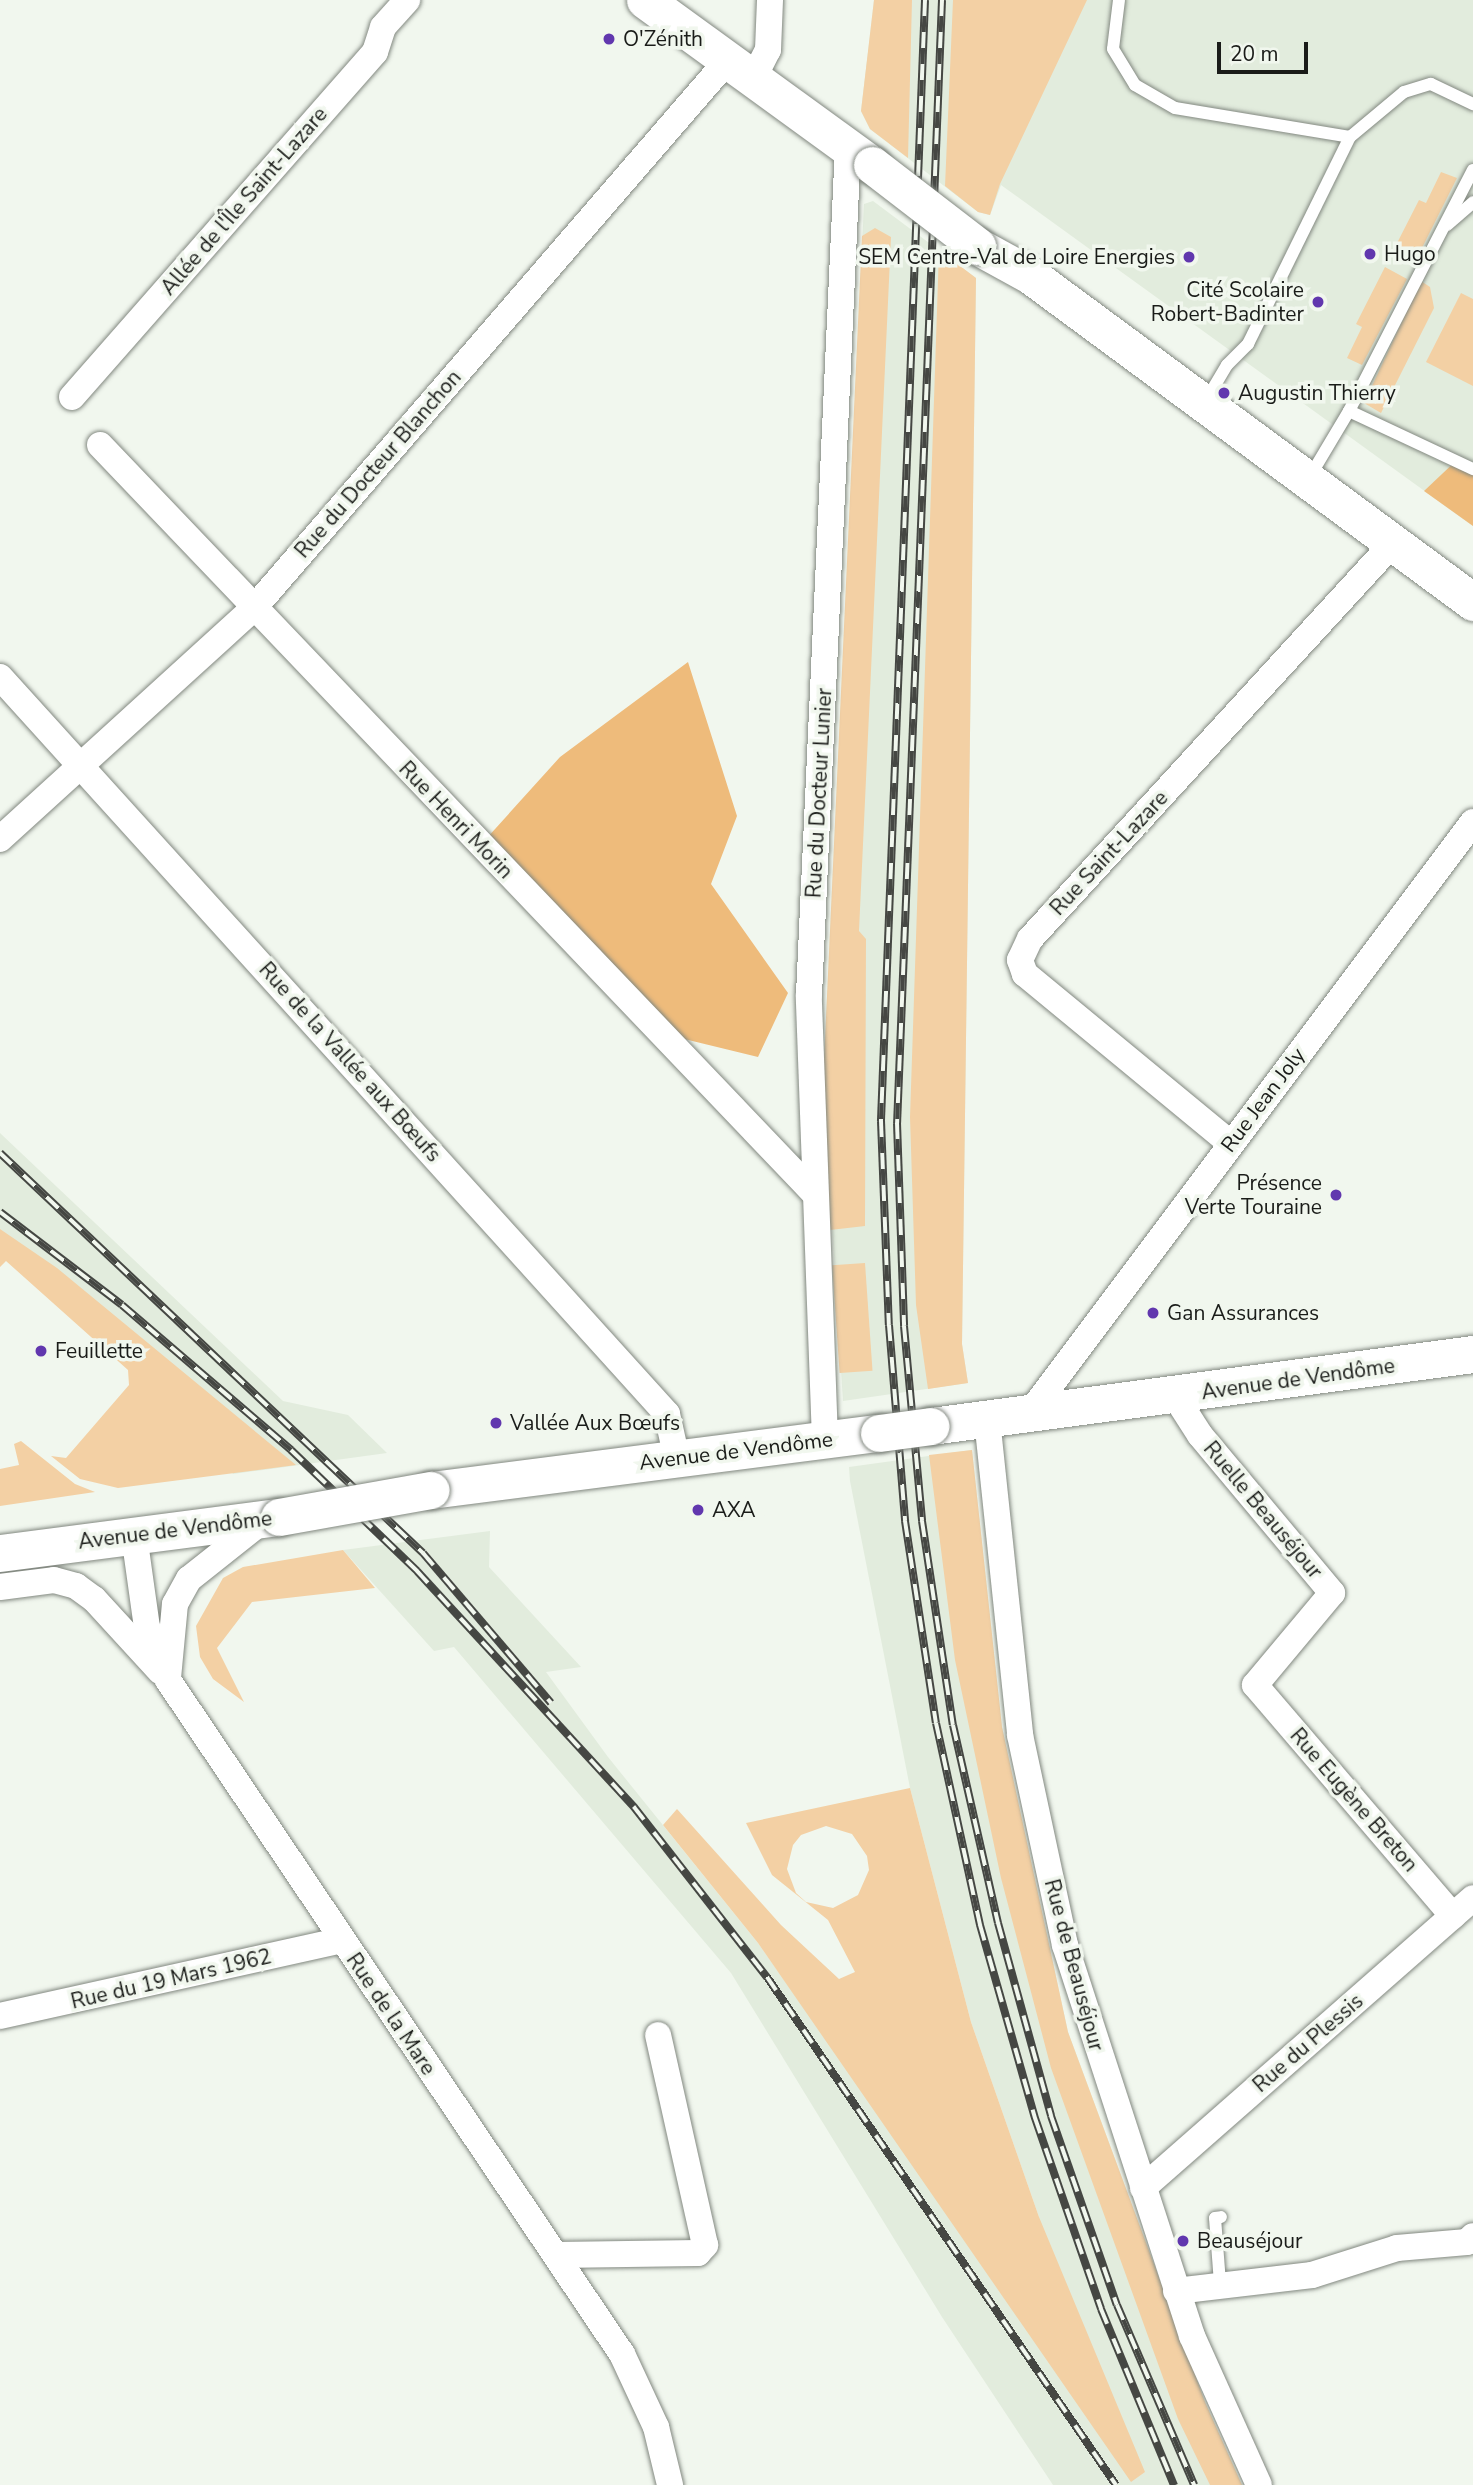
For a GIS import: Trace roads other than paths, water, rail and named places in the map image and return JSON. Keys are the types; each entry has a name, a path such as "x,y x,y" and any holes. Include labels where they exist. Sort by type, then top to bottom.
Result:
{"main road":[{"path":"645,0 860,156 977,246 1030,275 1205,402 1473,602"},
{"name":"Avenue de Vendôme","path":"0,1553 272,1518 430,1490 1175,1396 1473,1354"}],"street":[{"name":"Allée de l'Île Saint-Lazare","path":"72,397 375,52 383,27 407,0"},
{"name":"Rue du Docteur Blanchon","path":"0,839 254,608 740,70 768,50 770,0"},
{"name":"Rue du Docteur Lunier","path":"825,1440 814,1194 809,995 860,156"},
{"name":"Rue Henri Morin","path":"100,445 814,1194"},
{"name":"Rue Saint-Lazare","path":"1230,1143 1025,974 1020,961 1030,939 1394,541"},
{"name":"Rue de la Vallée aux Bœufs","path":"0,677 667,1414 677,1459"},
{"name":"Rue Jean Joly","path":"1029,1414 1473,822"},
{"name":"Ruelle Beauséjour","path":"1175,1396 1200,1435 1332,1592 1255,1685"},
{"name":"Rue de Beauséjour","path":"987,1419 1020,1735 1065,1945 1176,2291 1259,2485"},
{"path":"168,1680 175,1604 189,1579 272,1518"},
{"name":"Rue de la Mare","path":"134,1535 147,1628 168,1680 622,2354 656,2427 670,2485"},
{"path":"0,1587 54,1580 76,1586 94,1599 168,1680"},
{"name":"Rue Eugène Breton","path":"1255,1685 1453,1916"},
{"name":"Rue du Plessis","path":"1143,2188 1473,1898"},
{"name":"Rue du 19 Mars 1962","path":"0,2016 342,1940"},
{"path":"556,2255 698,2253 705,2245 658,2035"},
{"path":"1176,2291 1220,2283 1312,2275 1397,2248 1467,2242 1473,2236"}],"lane":[{"path":"1119,0 1113,49 1135,85 1191,113 1350,137"},
{"path":"1205,402 1227,365 1248,344 1350,137 1404,92 1431,84 1473,104"},
{"path":"1308,478 1349,411 1473,170"},
{"path":"1441,230 1473,202"},
{"path":"1349,411 1473,469"},
{"path":"1220,2283 1215,2218 1221,2217"}],"railway":[{"path":"925,0 881,1121 889,1325 905,1521 936,1723 980,1925 1035,2118 1101,2309 1174,2485"},
{"path":"942,0 897,1123 904,1326 922,1521 953,1725 998,1923 1051,2116 1117,2305 1194,2485"},
{"path":"0,1153 423,1553 551,1703"},
{"path":"0,1212 122,1305 291,1450 417,1571 634,1807 767,1977 1116,2485"}],"place":[{"name":"O'Zénith","path":"609,39"},
{"name":"Hugo","path":"1370,254"},
{"name":"SEM Centre-Val de Loire Energies","path":"1189,257"},
{"name":"Cité Scolaire Robert-Badinter","path":"1318,302"},
{"name":"Augustin Thierry","path":"1224,393"},
{"name":"Présence Verte Touraine","path":"1336,1195"},
{"name":"Gan Assurances","path":"1153,1313"},
{"name":"Feuillette","path":"41,1351"},
{"name":"Vallée Aux Bœufs","path":"496,1423"},
{"name":"AXA","path":"698,1510"},
{"name":"Beauséjour","path":"1183,2241"}]}
